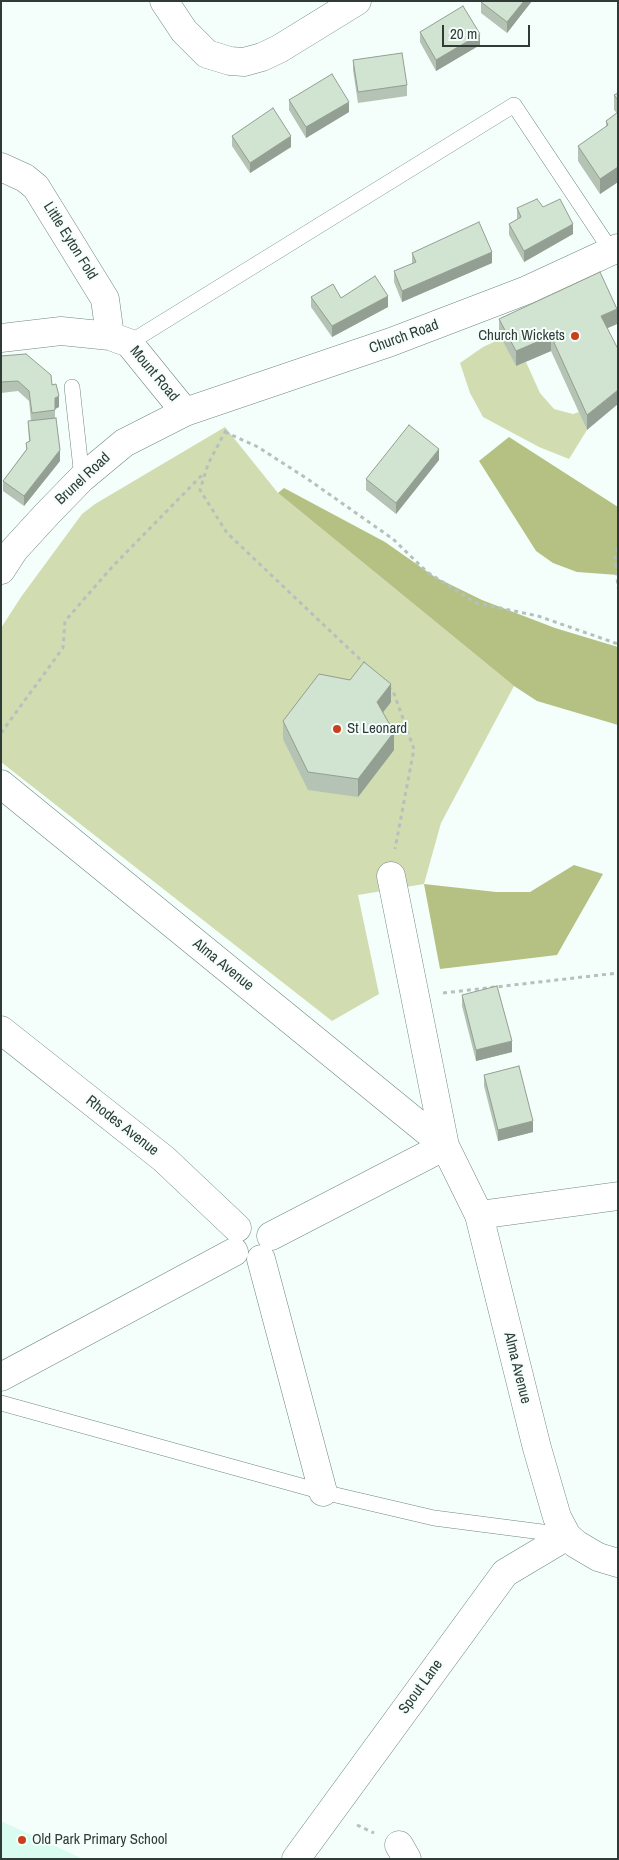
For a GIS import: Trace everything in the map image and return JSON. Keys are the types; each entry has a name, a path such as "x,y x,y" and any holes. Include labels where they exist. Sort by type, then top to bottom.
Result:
{"street":[{"path":"164,1 184,31 207,54 230,61 244,62 262,57 279,49 356,1"},
{"name":"Little Eyton Fold","path":"1,167 25,178 36,187 105,299 120,340"},
{"name":"Church Road","path":"185,412 391,342 615,254"},
{"path":"1,338 61,331 120,340"},
{"name":"Mount Road","path":"120,340 185,412"},
{"name":"Brunel Road","path":"1,570 14,550 82,478 124,443 185,412"},
{"name":"Alma Avenue","path":"1,784 445,1146"},
{"name":"Alma Avenue","path":"391,876 445,1146 480,1215 552,1504 567,1536 576,1544 598,1557 618,1563"},
{"name":"Rhodes Avenue","path":"1,1030 164,1159 236,1240 241,1259 248,1262 266,1247"},
{"path":"266,1247 445,1146"},
{"path":"480,1215 618,1196"},
{"path":"1,1376 236,1240 245,1222 258,1222 264,1225 266,1247 323,1492"},
{"name":"Spout Lane","path":"296,1859 329,1811 505,1573 567,1536"}],"lane":[{"path":"120,340 514,105 615,254"},
{"path":"72,388 82,478"},
{"path":"1,1403 323,1492 434,1518 567,1536"}],"path":[{"path":"229,423 204,473 200,490 227,533 373,672"},
{"path":"224,432 258,447 309,480 394,539 427,572 476,603 538,616 618,644"},
{"path":"1,733 63,648 65,621 112,566 204,473"},
{"path":"618,548 615,554 618,588"},
{"path":"386,685 393,691 414,749 391,876"},
{"path":"415,996 618,973"},
{"path":"329,1811 403,1852"}],"shaded area":[{"path":"502,338 516,366 526,362 540,393 554,409 573,414 579,412 587,430 569,459 539,447 483,417 470,393 460,363 483,347"},
{"path":"225,427 278,493 514,686 441,823 424,884 358,895 379,994 332,1021 1,762 1,628 21,597 82,514 95,504"},
{"name":"Old Park Primary School","path":"1,1821 83,1859 1,1859"}],"green space":[{"path":"509,437 618,507 618,575 577,572 553,563 536,551 479,461"},
{"path":"284,488 385,542 435,577 482,600 555,628 618,647 618,725 537,701 514,686 278,493"},
{"path":"574,865 603,874 557,955 440,969 424,884 496,892 530,892"}],"building":[{"path":"482,1 524,1 507,22"},
{"path":"463,6 480,34 436,60 420,32"},
{"path":"402,53 407,85 358,92 353,60"},
{"path":"332,74 349,102 306,127 289,100"},
{"path":"273,108 291,136 250,163 232,136"},
{"path":"618,112 618,167 600,179 578,146 608,125 606,121"},
{"path":"537,199 543,207 560,199 573,224 524,251 509,224 521,217 517,208"},
{"path":"479,222 492,252 402,291 394,271 416,262 412,253"},
{"path":"600,272 617,309 601,316 618,349 618,390 587,415 551,336 516,351 499,319"},
{"path":"375,276 388,296 332,326 311,297 333,284 341,298"},
{"path":"26,354 51,375 52,385 56,384 59,396 55,398 55,410 32,413 29,391 18,381 1,382 1,356"},
{"path":"56,418 60,450 24,496 3,481 27,449 26,443 30,441 28,421"},
{"path":"409,425 439,449 396,503 366,479"},
{"name":"St Leonard","path":"364,662 391,684 377,702 394,732 358,779 308,772 283,721 319,674 350,680"},
{"path":"497,986 512,1041 476,1050 462,995"},
{"path":"519,1066 533,1121 498,1130 484,1075"}],"place":[{"name":"Church Wickets","path":"575,336"},
{"name":"St Leonard","path":"337,729"},
{"name":"Old Park Primary School","path":"22,1840"}]}
